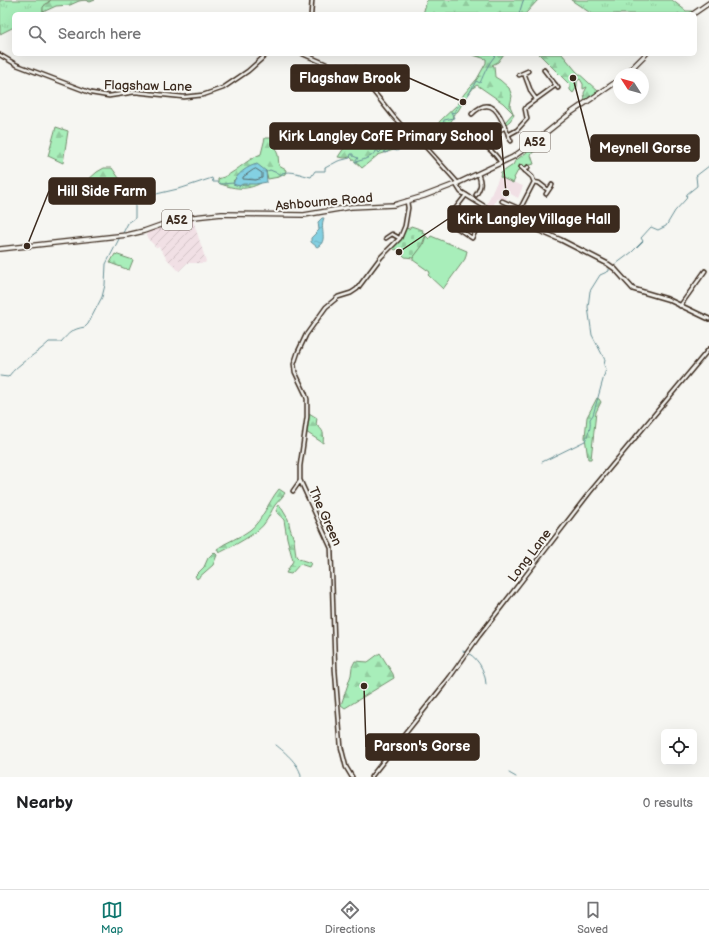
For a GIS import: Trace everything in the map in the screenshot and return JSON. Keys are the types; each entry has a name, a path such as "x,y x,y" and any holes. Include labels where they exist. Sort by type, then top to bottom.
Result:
{"highway":[{"path":"696,12 709,3"},
{"path":"632,68 644,56"},
{"name":"Ashbourne Road","path":"0,249 127,235 175,220 210,214 304,215 351,207 388,206 407,201 457,184 501,163 522,151 570,113 613,84"}],"main road":[{"path":"457,184 461,192 487,208 561,240 608,264 615,269 633,289 667,299 709,319"}],"street":[{"path":"311,12 312,0"},
{"name":"Flagshaw Lane","path":"0,55 17,65 91,93 109,96 135,92 184,97 204,95 223,88 248,71 265,56"},
{"path":"309,56 333,68 355,68 393,116 409,134 424,145 457,184"},
{"path":"508,135 517,130 525,122 527,118 526,108 557,86 545,71 550,69"},
{"path":"519,75 528,71"},
{"path":"524,73 536,100"},
{"path":"472,114 481,106 493,108 498,112 511,141"},
{"path":"497,120 501,118"},
{"path":"461,136 466,128"},
{"path":"483,144 493,133 504,128"},
{"path":"464,132 483,144 496,155 501,163"},
{"path":"521,167 532,177 534,182"},
{"path":"525,170 528,167"},
{"path":"476,195 482,182 478,174"},
{"path":"534,182 539,183 548,190"},
{"path":"516,220 534,182"},
{"path":"546,194 552,185"},
{"path":"466,196 452,213 450,220 457,228 472,238 477,228"},
{"path":"391,231 392,234 400,238 405,226 408,208 407,201"},
{"path":"502,201 520,209"},
{"path":"386,238 392,234"},
{"name":"The Green","path":"352,777 346,766 341,747 336,686 331,548 300,480 300,466 307,417 307,399 295,372 294,364 306,335 318,318 334,299 352,293 357,289 381,257 400,238"},
{"path":"680,306 705,271"},
{"name":"Long Lane","path":"371,777 450,677 479,636 590,492 709,349"},
{"path":"293,491 300,480"}],"shaded area":[{"path":"499,177 523,186 518,198 509,193 505,201 497,198 492,209 486,206"},
{"path":"193,220 206,261 205,263 187,263 179,271 167,259 159,247 156,247 148,239 146,232 164,226"}],"green space":[{"path":"0,0 51,0 43,8 43,12 12,12 12,28 0,34"},
{"path":"51,0 85,0 70,5 56,6 43,12 43,7"},
{"path":"427,0 538,0 527,12 424,12"},
{"path":"571,0 672,0 686,11 692,11 691,12 589,12"},
{"path":"476,56 502,56 498,62 492,65 494,66 495,77 509,88 512,96 510,106 514,115 506,124 505,122 513,113 503,103 477,85 465,99 458,111 453,115 452,120 435,144 429,148 426,145 440,121 458,104 464,94 477,79 486,63 486,59"},
{"path":"541,56 564,56 576,71 599,92 585,100 584,93 587,87 583,89 583,84 580,79 577,81 577,87 573,93 570,90 570,85"},
{"path":"56,127 68,131 63,163 48,156"},
{"path":"407,133 423,146 403,147 378,155 362,168 350,157 338,157 348,142 359,145"},
{"path":"265,138 271,138 278,155 279,166 286,170 285,174 268,179 266,171 240,174 233,181 239,186 243,184 261,183 256,186 245,188 229,187 218,183 218,179 224,177 261,154"},
{"path":"535,146 539,149 531,155 534,164 524,167 521,165 513,183 500,177 501,173"},
{"path":"104,168 112,168 130,189 130,196 118,190 102,186 88,180"},
{"path":"411,226 423,230 422,233 426,234 421,248 413,258 405,257 397,249 395,250 393,248 402,238 406,228 409,229"},
{"path":"426,236 429,239 431,236 467,251 465,259 443,289 428,275 430,272 413,260 423,245"},
{"path":"115,254 133,260 129,270 110,263"},
{"path":"597,398 601,402 596,412 591,459 588,459 585,437 587,417"},
{"path":"309,413 317,418 316,425 323,432 323,443 306,432"},
{"path":"279,489 285,493 275,505 261,528 219,553 217,549 246,533 255,526"},
{"path":"279,504 288,519 294,540 296,556 299,559 311,563 309,567 300,564 291,574 286,573 293,561 284,520 276,511"},
{"path":"214,552 217,555 213,565 197,579 195,576 204,567 208,558"},
{"path":"380,653 394,678 345,708 341,705 355,661 368,662"}],"water":[{"path":"257,164 266,171 267,182 243,184 239,186 233,184 243,171"},
{"path":"324,218 322,226 323,238 321,244 317,247 311,242 311,238 319,230 318,222"}],"waterway":[{"path":"520,12 523,1 525,0"},
{"path":"427,147 435,143 435,137 440,134 440,130 437,130 443,124 444,120 454,118 451,112 455,113 455,110 469,94 476,81 480,83 489,64 495,56"},
{"path":"265,172 270,170 282,175 282,173 293,172 311,177 315,171 325,171 325,168 338,161 350,158 351,154 358,158 355,162 369,157 376,151 379,153 384,148 386,149 384,152 385,153 390,149 397,151 403,145 402,149 406,146 417,148 424,147"},
{"path":"616,264 632,252 643,241 641,238 651,227 658,230 666,226 675,211 686,199 687,194 697,186 696,176 709,166"},
{"path":"123,233 128,223 135,218 135,199 182,188 212,178 213,182 221,184 234,183"},
{"path":"0,376 8,377 17,367 49,342 61,342 71,332 85,327 88,324 102,297 105,285 106,264 119,239"},
{"path":"542,462 585,441 589,432 590,419 593,415 606,369 604,365 605,360 592,335 588,307 590,291 600,275 609,271 609,269"},
{"path":"463,651 472,656 482,668 486,684"},
{"path":"276,745 288,755 298,768 301,777"},
{"path":"509,773 516,777"}],"place":[{"name":"Meynell Gorse","path":"573,78"},
{"name":"Flagshaw Brook","path":"463,102"},
{"name":"Kirk Langley CofE Primary School","path":"506,193"},
{"name":"Hill Side Farm","path":"27,246"},
{"name":"Kirk Langley Village Hall","path":"399,252"},
{"name":"Parson's Gorse","path":"364,686"}]}
